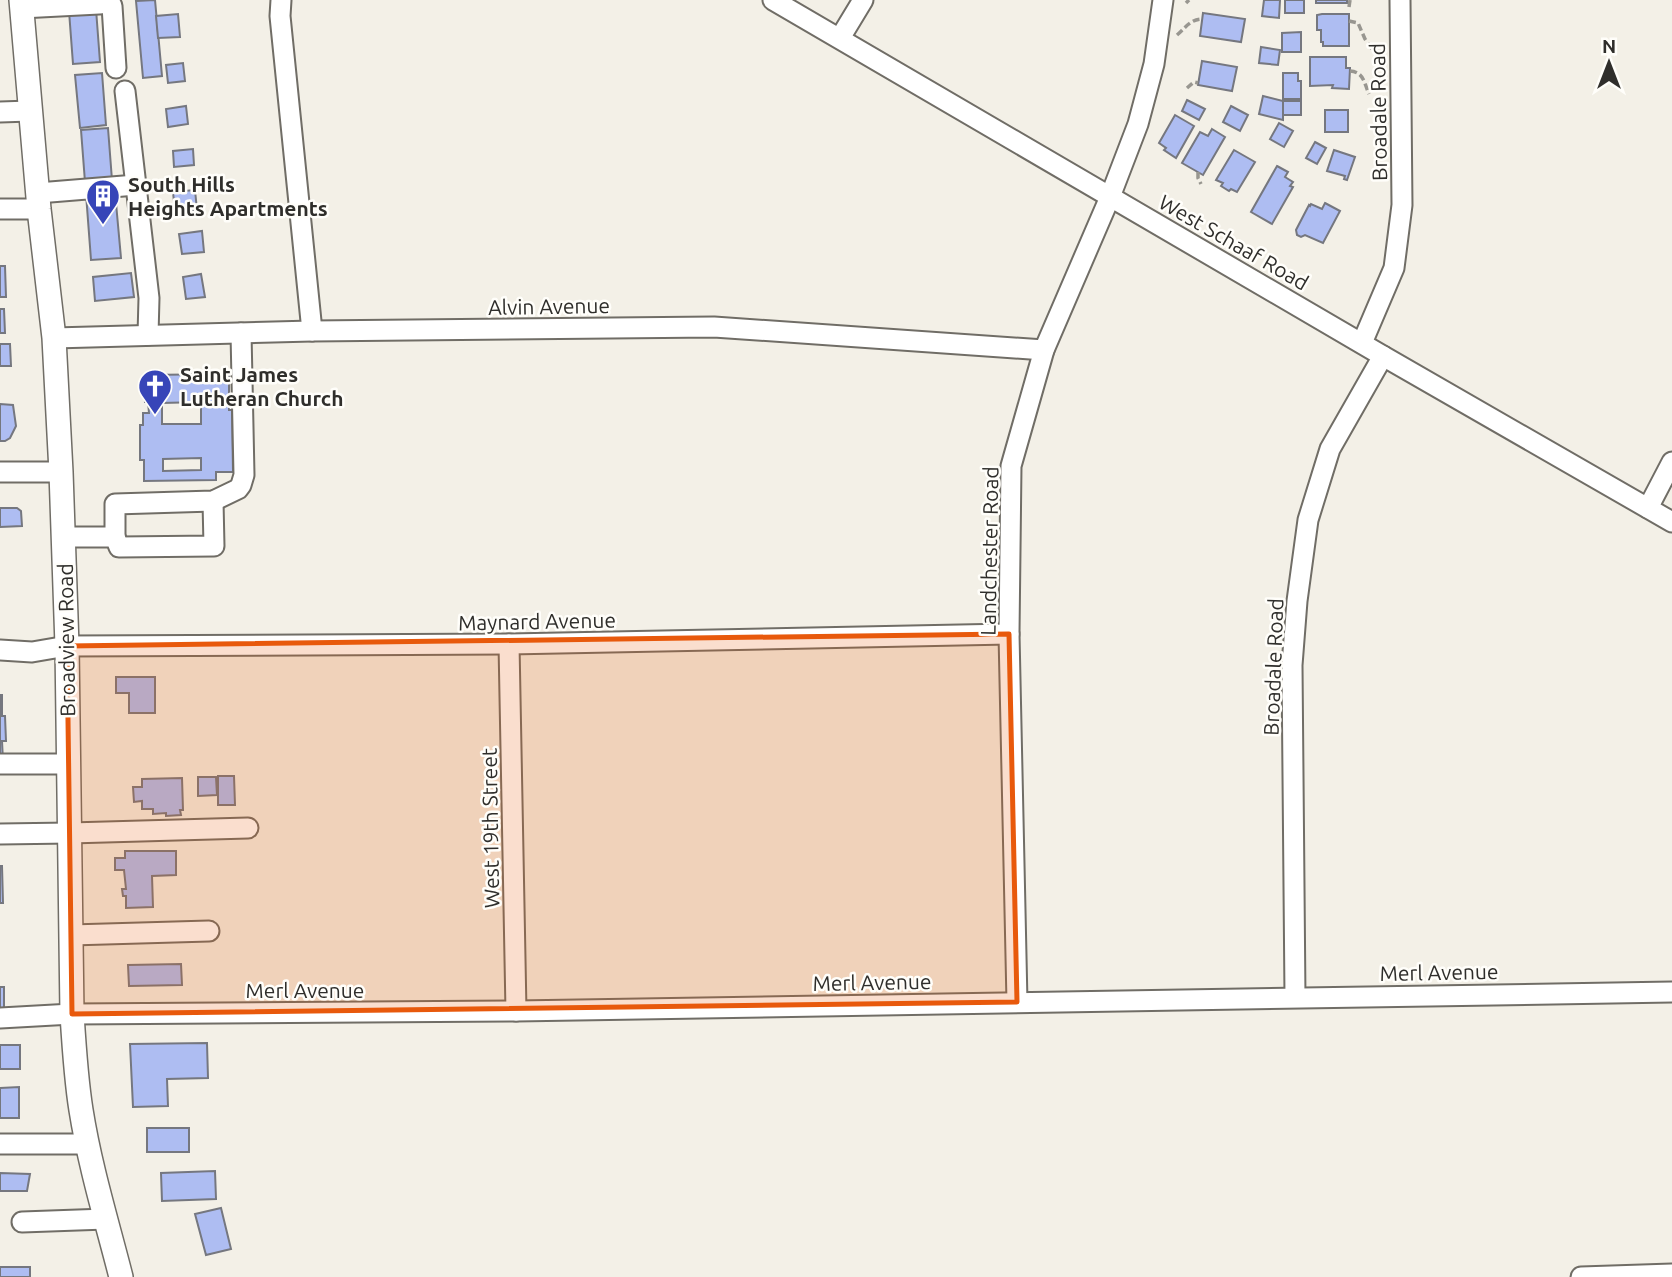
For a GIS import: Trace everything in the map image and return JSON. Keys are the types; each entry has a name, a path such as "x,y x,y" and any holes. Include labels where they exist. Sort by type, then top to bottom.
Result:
{"main road":[{"name":"Broadview Road","path":"21,4 38,201 54,338 61,472 75,1064 87,1144 121,1277"}],"street":[{"path":"281,0 280,16 312,331"},
{"name":"West Schaaf Road","path":"773,0 1672,522"},
{"path":"840,38 863,0"},
{"name":"Landchester Road","path":"1017,1002 1009,634 1011,466 1044,350 1110,197 1138,124 1154,64 1163,0"},
{"name":"Broadale Road","path":"1362,343 1394,268 1402,205 1400,0"},
{"path":"21,4 99,5 109,1 112,6 116,68"},
{"path":"125,90 149,298 148,335"},
{"path":"0,112 30,111"},
{"path":"0,209 136,185"},
{"name":"Alvin Avenue","path":"54,338 312,331 714,327 1044,350"},
{"path":"213,501 214,546 119,547 115,537 115,505 213,501 241,485 244,475 241,333"},
{"name":"Broadale Road","path":"1295,997 1293,665 1297,601 1308,520 1330,449 1383,356"},
{"path":"1648,508 1672,463"},
{"path":"0,472 61,472"},
{"path":"63,537 115,537"},
{"name":"Maynard Avenue","path":"0,650 32,652 67,646 509,645 1009,634"},
{"name":"West 19th Street","path":"509,645 516,1012"},
{"path":"0,764 69,764"},
{"path":"0,834 248,828"},
{"path":"71,934 209,931"},
{"name":"Merl Avenue","path":"0,1018 72,1014 516,1012 1672,992"},
{"path":"0,1144 87,1144"},
{"path":"22,1222 106,1219"},
{"path":"1581,1277 1672,1274"}],"path":[{"path":"1349,7 1350,0"},
{"path":"1175,36 1189,23 1202,19"},
{"path":"1349,21 1358,23 1372,49"},
{"path":"1350,71 1362,76 1369,94"},
{"path":"1187,88 1194,82 1198,83"},
{"path":"1198,172 1201,184"}],"highlighted area":[{"path":"1009,634 1017,1002 72,1014 67,646"}],"building":[{"path":"155,0 162,76 143,78 136,1"},
{"path":"1264,0 1280,0 1279,18 1262,16"},
{"path":"1285,0 1304,0 1304,13 1285,13"},
{"path":"1316,0 1347,0 1347,3 1316,3"},
{"path":"96,9 100,62 73,64 69,11"},
{"path":"1203,13 1245,19 1241,42 1200,36"},
{"path":"178,14 180,37 158,38 156,16"},
{"path":"1349,14 1349,46 1323,46 1321,30 1317,30 1317,15"},
{"path":"1301,32 1301,52 1282,52 1282,33"},
{"path":"1261,47 1280,50 1278,65 1259,63"},
{"path":"1310,57 1346,57 1346,68 1350,68 1349,89 1332,88 1333,85 1310,86"},
{"path":"1202,61 1237,67 1232,91 1198,85"},
{"path":"183,63 185,81 168,83 166,65"},
{"name":"South Hills Heights Apartments","path":"102,73 106,125 80,128 75,75"},
{"path":"1283,73 1298,73 1301,99 1283,99"},
{"path":"1263,96 1283,101 1283,120 1259,114"},
{"path":"1187,100 1205,109 1199,120 1182,111"},
{"path":"1283,101 1301,101 1301,115 1283,115"},
{"path":"186,106 188,124 168,127 166,109"},
{"path":"1231,106 1248,115 1240,131 1223,122"},
{"path":"1325,110 1348,110 1348,132 1325,132"},
{"path":"1175,115 1194,126 1176,158 1159,143"},
{"path":"1279,123 1293,131 1284,147 1270,139"},
{"name":"South Hills Heights Apartments","path":"108,128 112,180 85,182 81,130"},
{"path":"1212,129 1225,137 1203,175 1182,163 1200,132 1208,136"},
{"path":"1315,142 1326,148 1317,164 1306,158"},
{"path":"193,149 194,165 174,167 173,151"},
{"path":"1234,150 1255,162 1237,192 1231,189 1229,191 1221,186 1223,183 1216,180"},
{"path":"1334,150 1355,157 1347,180 1344,179 1345,176 1327,171"},
{"path":"1277,166 1288,172 1285,177 1293,182 1290,186 1293,187 1272,224 1251,212"},
{"path":"195,190 197,210 175,212 173,192"},
{"name":"South Hills Heights Apartments","path":"115,192 121,258 91,260 86,194"},
{"path":"1325,203 1340,211 1323,243 1305,235 1297,235 1296,230 1309,205 1322,209"},
{"path":"202,231 204,252 182,254 179,234"},
{"path":"0,266 5,266 6,297 0,297"},
{"name":"South Hills Heights Apartments","path":"131,273 134,297 95,301 93,277"},
{"path":"201,274 205,297 186,299 183,277"},
{"path":"0,309 4,309 5,333 0,333"},
{"path":"0,344 10,344 11,366 0,366"},
{"path":"229,374 233,472 216,472 216,480 144,481 144,460 140,460 140,425 143,425 143,413 149,413 148,402 145,402 144,375","holes":["201,402 201,424 162,424 162,403","201,458 201,470 163,471 163,459"]},
{"path":"0,404 13,405 16,426 10,438 5,441 0,441"},
{"path":"0,508 17,508 21,511 22,526 0,527"},
{"path":"116,677 155,677 155,713 129,713 129,693 116,693"},
{"path":"0,695 2,716 5,716 6,741 2,741 3,761 0,761"},
{"path":"218,776 234,776 235,805 218,805"},
{"path":"198,777 216,777 217,795 198,796"},
{"path":"182,778 181,815 153,814 153,809 142,809 142,801 134,802 133,787 142,787 142,779"},
{"path":"125,851 176,851 176,875 152,876 153,907 126,908 126,896 123,896 122,889 126,889 124,870 115,870 115,858 125,858"},
{"path":"2,866 3,903 0,903"},
{"path":"181,964 182,985 129,986 128,965"},
{"path":"0,987 4,987 4,1011 0,1011"},
{"path":"207,1043 208,1078 167,1079 168,1106 133,1107 130,1044"},
{"path":"0,1045 20,1045 20,1069 0,1069"},
{"path":"19,1087 19,1118 0,1118 0,1088"},
{"path":"147,1128 189,1128 189,1152 147,1152"},
{"path":"215,1171 216,1199 162,1201 161,1173"},
{"path":"0,1173 30,1174 27,1191 0,1191"},
{"path":"221,1208 231,1249 206,1255 195,1214"},
{"path":"0,1267 30,1267 30,1277 0,1277"}],"place":[{"name":"South Hills Heights Apartments","path":"103,226"},
{"name":"Saint James Lutheran Church","path":"155,416"}]}
